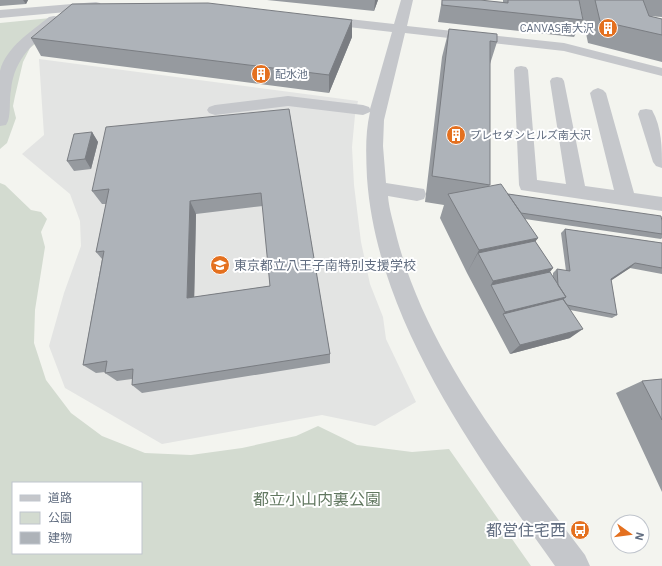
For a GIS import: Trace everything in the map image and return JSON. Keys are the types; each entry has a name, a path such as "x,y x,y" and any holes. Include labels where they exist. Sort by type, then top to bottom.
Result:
{"street":[{"path":"407,0 376,124 374,146 376,188 384,227 400,282 419,327 454,393 499,464 574,566"},
{"path":"0,14 108,5"},
{"path":"47,9 60,6"},
{"path":"0,121 2,115 3,85 11,59 60,6"},
{"path":"311,19 564,47 632,63 662,72"},
{"path":"521,70 528,185 662,204"},
{"path":"558,81 577,192"},
{"path":"598,93 626,199"},
{"path":"215,110 288,101 363,110"},
{"path":"646,114 662,162"},
{"path":"376,188 417,194"}],"shaded area":[{"name":"東京都立八王子南特別支援学校","path":"39,59 358,101 352,147 354,185 361,242 370,284 383,317 386,339 416,402 375,426 322,415 162,444 65,388 49,346 64,293 81,246 80,221 70,194 22,154 44,135"}],"green space":[{"path":"71,16 30,48 23,62 13,106 16,118 7,143 0,149 0,23"},
{"name":"都立小山内裏公園","path":"0,183 5,185 31,210 41,212 47,219 41,232 45,247 35,310 34,343 46,380 71,413 102,436 145,453 191,455 242,448 296,436 318,426 357,445 412,452 449,449 531,566 0,566"}],"building":[{"path":"442,0 480,0 508,3 508,0 579,0 583,20 442,5"},
{"path":"595,0 643,0 649,16 662,19 662,35 600,21"},
{"name":"配水池","path":"208,3 352,20 329,75 31,38 72,4"},
{"path":"449,29 497,34 497,42 490,41 490,185 432,176"},
{"path":"289,109 330,354 132,385 133,369 105,373 107,361 83,365 104,251 96,252 109,189 92,191 106,127","holes":["261,193 270,286 187,298 190,201"]},
{"path":"92,132 85,159 67,161 74,134"},
{"path":"501,184 538,238 479,250 448,194"},
{"path":"508,194 661,216 662,234 521,213"},
{"path":"565,229 662,243 662,268 635,263 611,279 617,315 567,305 563,299 566,297 558,285 557,269 570,271"},
{"path":"535,241 553,268 493,281 478,253"},
{"path":"550,272 566,297 505,312 491,285"},
{"path":"563,299 583,329 520,345 503,314"},
{"path":"662,379 662,420 642,381"}],"place":[{"name":"CANVAS南大沢","path":"608,28"},
{"name":"配水池","path":"261,74"},
{"name":"プレセダンヒルズ南大沢","path":"456,135"},
{"name":"東京都立八王子南特別支援学校","path":"220,265"},
{"name":"都営住宅西","path":"580,530"}]}
